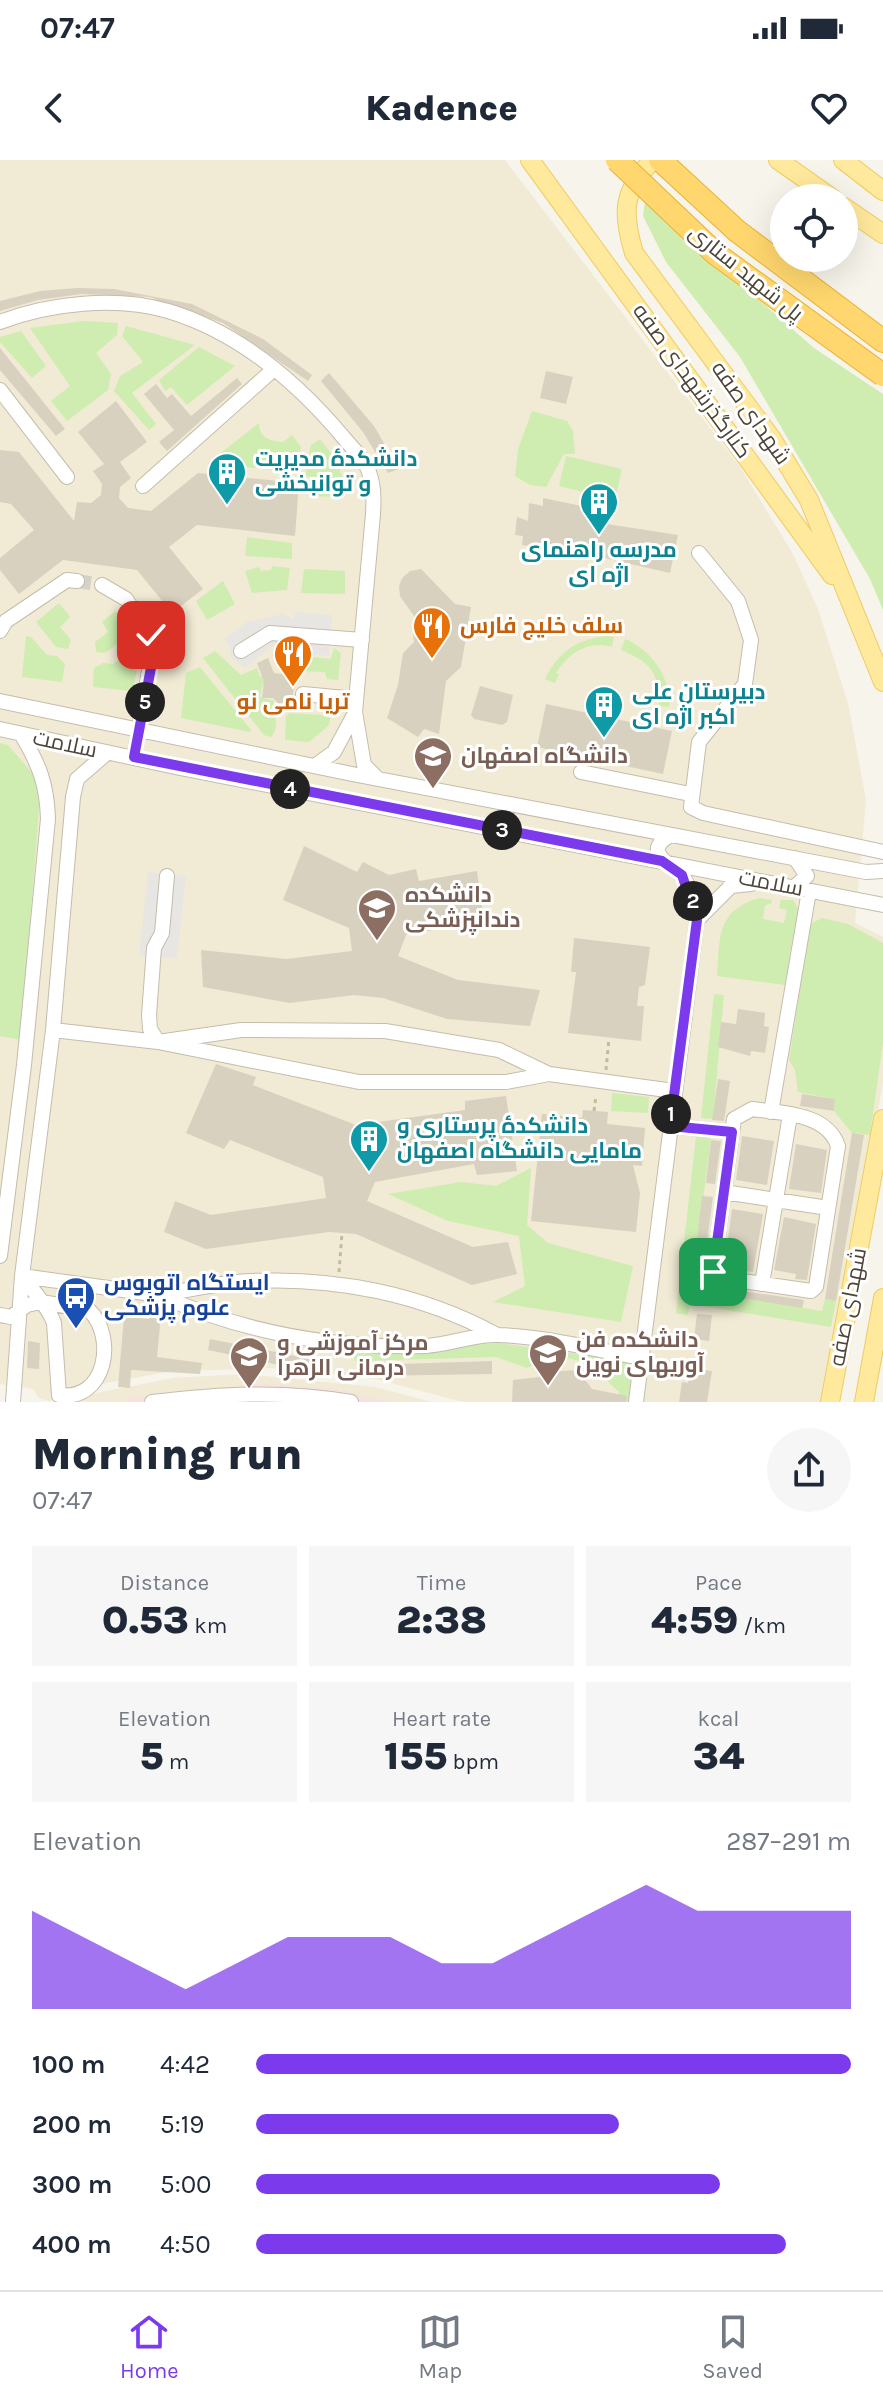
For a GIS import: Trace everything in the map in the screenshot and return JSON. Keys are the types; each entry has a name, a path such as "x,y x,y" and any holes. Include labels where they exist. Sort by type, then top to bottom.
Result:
{"highway":[{"name":"پل شهید ستاری","path":"617,160 716,254 883,375"},
{"name":"پل شهید ستاری","path":"660,160 737,231 883,341"}],"main road":[{"name":"کنارگذرشهدای صفه","path":"530,160 853,603"},
{"name":"شهدای صفه","path":"653,160 629,192 624,221 634,253 772,439 809,500 883,682"},
{"path":"778,160 812,184"},
{"path":"843,160 883,191"},
{"path":"858,217 883,234"},
{"name":"شهدای صفه","path":"830,1402 883,1119"},
{"name":"شهدای صفه","path":"864,1402 883,1298"}],"lane":[{"path":"0,322 75,304 166,310 215,329 274,369 316,404 365,463 374,486 356,706 364,765 378,779"},
{"path":"143,486 274,369"},
{"path":"0,390 67,477"},
{"path":"699,553 738,601 751,640 745,684 699,742 690,794 691,807 703,813 883,852"},
{"path":"0,631 6,621 67,580 77,581"},
{"path":"102,585 126,599 154,642 134,757"},
{"path":"241,651 270,633 362,640"},
{"path":"303,694 356,706"},
{"name":"سلامت","path":"0,701 378,779 866,872 883,871"},
{"path":"315,766 334,752 356,706"},
{"name":"سلامت","path":"0,729 107,753 883,905"},
{"path":"0,1256 24,1065 48,819 44,777 21,734"},
{"path":"13,1402 22,1276 53,1030 73,797 77,779 107,753"},
{"path":"581,772 690,794"},
{"path":"636,1402 697,920 682,875 662,861 660,847 671,835"},
{"path":"793,888 807,876 795,858"},
{"path":"861,901 866,872"},
{"path":"158,1042 150,1029 149,1015 154,948 162,933 167,876"},
{"path":"697,920 731,886 767,883"},
{"path":"771,1112 809,891"},
{"path":"53,1030 158,1042 359,1082 506,1082 549,1074 674,1091"},
{"path":"158,1042 241,1030 385,1031 499,1050 549,1074"},
{"path":"24,1065 48,1066"},
{"path":"752,1109 771,1112 821,1121 834,1132 838,1146 816,1287 811,1291 716,1277 713,1272 734,1119 741,1112 752,1109"},
{"path":"762,1284 790,1115"},
{"path":"670,1126 732,1132"},
{"path":"724,1192 828,1208"},
{"path":"22,1276 159,1295 208,1317 253,1330 339,1345 428,1346 497,1335 642,1358"},
{"path":"0,1315 11,1317 27,1305 41,1302 89,1310 102,1327 105,1353 102,1375 89,1390 77,1397 59,1395 54,1323 41,1302 22,1276"},
{"path":"159,1295 250,1281 338,1283 404,1297 459,1314 497,1335"},
{"path":"152,1402 235,1392 342,1401"}],"path":[{"path":"605,1081 609,1038"},
{"path":"338,1283 342,1233"}],"shaded area":[{"name":"دانشگاه اصفهان","path":"0,160 505,160 740,467 793,554 818,609 848,703 866,800 855,923 883,937 883,1082 828,1402 463,1402 376,1379 280,1368 172,1371 95,1385 49,1401 39,1398 33,1389 0,1384"},
{"path":"296,612 332,615 329,656 293,652 285,645 275,644 245,668 231,657 230,647 224,639 247,622 283,614 292,619"},
{"path":"148,872 186,876 177,958 139,955"},
{"name":"مرکز آموزشی و درمانی الزهرا","path":"244,1374 375,1387 432,1402 74,1402 96,1393 173,1378"},
{"path":"260,1383 334,1389 393,1402 128,1402 127,1398"}],"green space":[{"path":"645,200 814,348 883,394 883,610 870,579 740,357 666,262 643,216"},
{"path":"84,321 118,323 117,335 96,353 111,374 108,390 67,421 51,401 70,386 30,328"},
{"path":"126,326 195,345 132,393 156,424 149,430 114,391 120,376 143,362 122,336"},
{"path":"21,331 46,366 32,378 0,342 0,337"},
{"path":"199,347 235,366 187,405 171,387 165,391 159,380"},
{"path":"532,411 567,421 573,431 575,454 564,454 546,487 530,485 515,476 518,449"},
{"path":"259,423 266,438 283,442 292,435 301,447 294,472 208,463"},
{"path":"320,439 336,460 345,483 335,484 334,497 312,496 313,477 305,476 311,445"},
{"path":"566,456 622,469 615,500 559,486"},
{"path":"247,537 292,543 292,559 245,556"},
{"path":"272,566 290,568 287,590 252,593 245,571 259,567 261,571 271,570"},
{"path":"304,569 345,571 345,594 301,593"},
{"path":"223,581 235,604 207,620 196,601"},
{"path":"59,603 70,617 60,627 71,640 68,649 56,647 36,622"},
{"path":"115,611 133,632 105,653 96,652 95,642 108,632 102,622"},
{"path":"26,636 31,637 47,655 57,656 65,664 62,682 22,677"},
{"path":"614,637 612,647 595,645 580,650 561,666 555,683 545,679 556,661 570,648 586,640"},
{"path":"625,639 644,650 664,676 669,707 659,706 658,686 648,666 621,650"},
{"path":"334,648 341,653 338,680 327,679 325,672 297,671 291,666 293,655 331,659"},
{"path":"133,649 140,652 133,691 93,687 94,668 103,663 113,664"},
{"path":"215,651 241,675 257,668 260,677 273,672 267,685 262,686 260,697 274,701 276,723 271,737 264,735 203,658"},
{"path":"200,667 250,732 181,718 186,673"},
{"path":"290,713 324,715 330,718 329,725 309,742 285,740 286,716"},
{"path":"0,743 8,745 41,783 21,1040 0,1036"},
{"path":"759,898 772,900 771,904 765,905 763,919 784,923 787,910 779,908 781,900 793,900 798,909 798,925 793,936 785,985 717,976 723,927 735,910"},
{"path":"822,918 848,924 883,943 883,1043 870,1135 852,1133 834,1111 835,1099 798,1092 795,1070 789,1060 810,924"},
{"path":"714,994 724,995 713,1119 701,1118"},
{"path":"612,1093 649,1097 648,1113 611,1111"},
{"path":"696,1136 711,1138 693,1277 705,1279 704,1292 822,1311 825,1299 836,1301 831,1327 690,1304 688,1315 676,1313"},
{"path":"531,1168 527,1225 548,1243 633,1266 621,1322 493,1302 525,1286 519,1236 448,1221 388,1194 461,1182 496,1186"},
{"path":"500,1343 640,1363 633,1402 619,1402 619,1392 597,1372 578,1360 567,1358 527,1368 496,1357 355,1361 352,1352"}],"building":[{"path":"114,289 192,304 263,339 312,375 308,381 223,323 150,297 82,294 38,300 0,311 0,301 40,291"},
{"path":"0,348 65,429 56,436 0,370"},
{"path":"546,371 573,377 566,404 540,398"},
{"path":"329,373 374,426 399,469 388,473 363,432 321,381"},
{"path":"237,378 242,384 167,451 159,442 174,430 144,394 156,384 167,398 172,394 191,416"},
{"name":"دانشکدهٔ مدیریت و توانبخشی","path":"116,401 147,442 120,462 131,478 120,487 119,498 128,508 151,511 198,473 299,483 295,536 197,525 169,547 203,589 172,613 137,570 63,560 19,594 0,570 0,558 34,530 11,504 0,502 0,450 19,452 74,521 77,502 91,503 101,495 102,484 93,471 104,464 78,432"},
{"name":"مدرسه راهنمای اژه ای","path":"543,498 591,508 592,514 607,516 607,524 678,535 670,573 574,551 574,559 548,556 549,549 522,545 523,536 515,535 517,517 528,521 529,503 543,506"},
{"name":"سلف خلیج فارس","path":"421,569 455,604 471,607 461,667 446,681 439,734 424,729 418,737 387,718 398,685 403,653 414,642 413,635 421,626 400,596 399,586 410,571"},
{"path":"268,658 274,673 299,676 293,692 295,710 284,709 273,698 262,698 264,682 257,663"},
{"path":"480,686 513,695 507,722 502,725 474,719 471,715"},
{"name":"دبیرستان علی اکبر اژه ای","path":"546,704 672,731 663,774 537,747"},
{"name":"دانشکده دندانپزشکی","path":"304,846 357,872 363,862 389,875 416,869 419,881 477,871 484,921 406,935 398,956 458,980 540,990 530,1026 447,1019 383,998 354,995 290,1003 203,987 201,950 286,959 352,951 349,928 283,900"},
{"path":"574,938 650,947 645,985 639,987 637,1006 644,1006 641,1041 568,1033 576,972 571,972"},
{"path":"738,1009 765,1013 764,1026 769,1027 765,1053 751,1051 750,1056 718,1047 721,1022 736,1024"},
{"name":"دانشکدهٔ پرستاری و مامایی دانشگاه اصفهان","path":"216,1064 256,1077 253,1085 356,1125 465,1110 465,1101 506,1096 517,1171 477,1175 474,1164 375,1182 367,1201 473,1247 508,1242 517,1274 472,1285 356,1234 329,1232 206,1249 164,1232 175,1201 211,1215 326,1198 323,1177 230,1140 224,1149 186,1133"},
{"path":"718,1079 730,1081 724,1121 712,1120"},
{"path":"802,1094 835,1099 834,1111 800,1106"},
{"path":"583,1110 608,1112 607,1124 645,1128 642,1166 633,1165 640,1193 636,1232 531,1221 542,1114 582,1118"},
{"path":"852,1133 864,1135 836,1301 825,1299"},
{"path":"742,1136 774,1141 767,1185 736,1180"},
{"path":"711,1140 721,1141 715,1184 706,1183"},
{"path":"796,1144 827,1150 821,1193 789,1189"},
{"path":"702,1196 713,1197 703,1271 706,1279 693,1278"},
{"path":"732,1209 763,1214 753,1272 724,1268"},
{"path":"784,1217 816,1224 807,1280 795,1279 796,1274 774,1270"},
{"path":"706,1279 715,1287 804,1300 802,1308 704,1292"},
{"path":"149,1314 161,1315 157,1357 202,1363 200,1374 131,1370 130,1388 118,1387 124,1317 149,1319"},
{"path":"697,1314 712,1315 709,1341 694,1339"},
{"path":"210,1339 310,1359 308,1371 208,1350"},
{"path":"28,1341 40,1343 39,1369 27,1368"},
{"path":"492,1361 492,1374 367,1376 367,1365"},
{"path":"690,1368 712,1371 707,1402 679,1402 682,1382 688,1383"},
{"name":"دانشکده فن آوریهای نوین","path":"578,1370 592,1389 627,1396 626,1402 512,1402 513,1380 548,1376 546,1372"}],"tunnel":[{"path":"77,581 102,585"}],"place":[{"name":"دانشکدهٔ مدیریت و توانبخشی","path":"227,506"},
{"name":"مدرسه راهنمای اژه ای","path":"599,536"},
{"name":"سلف خلیج فارس","path":"432,660"},
{"name":"تریا نامی نو","path":"293,688"},
{"name":"دبیرستان علی اکبر اژه ای","path":"604,739"},
{"name":"دانشگاه اصفهان","path":"433,790"},
{"name":"دانشکده دندانپزشکی","path":"377,942"},
{"name":"دانشکدهٔ پرستاری و مامایی دانشگاه اصفهان","path":"369,1173"},
{"name":"ایستگاه اتوبوس علوم پزشکی","path":"76,1330"},
{"name":"دانشکده فن آوریهای نوین","path":"548,1387"},
{"name":"مرکز آموزشی و درمانی الزهرا","path":"249,1390"}],"route":[{"path":"151,635 154,652 134,757 662,861 682,875 691,893 697,920 670,1126 732,1132 713,1272"}]}
